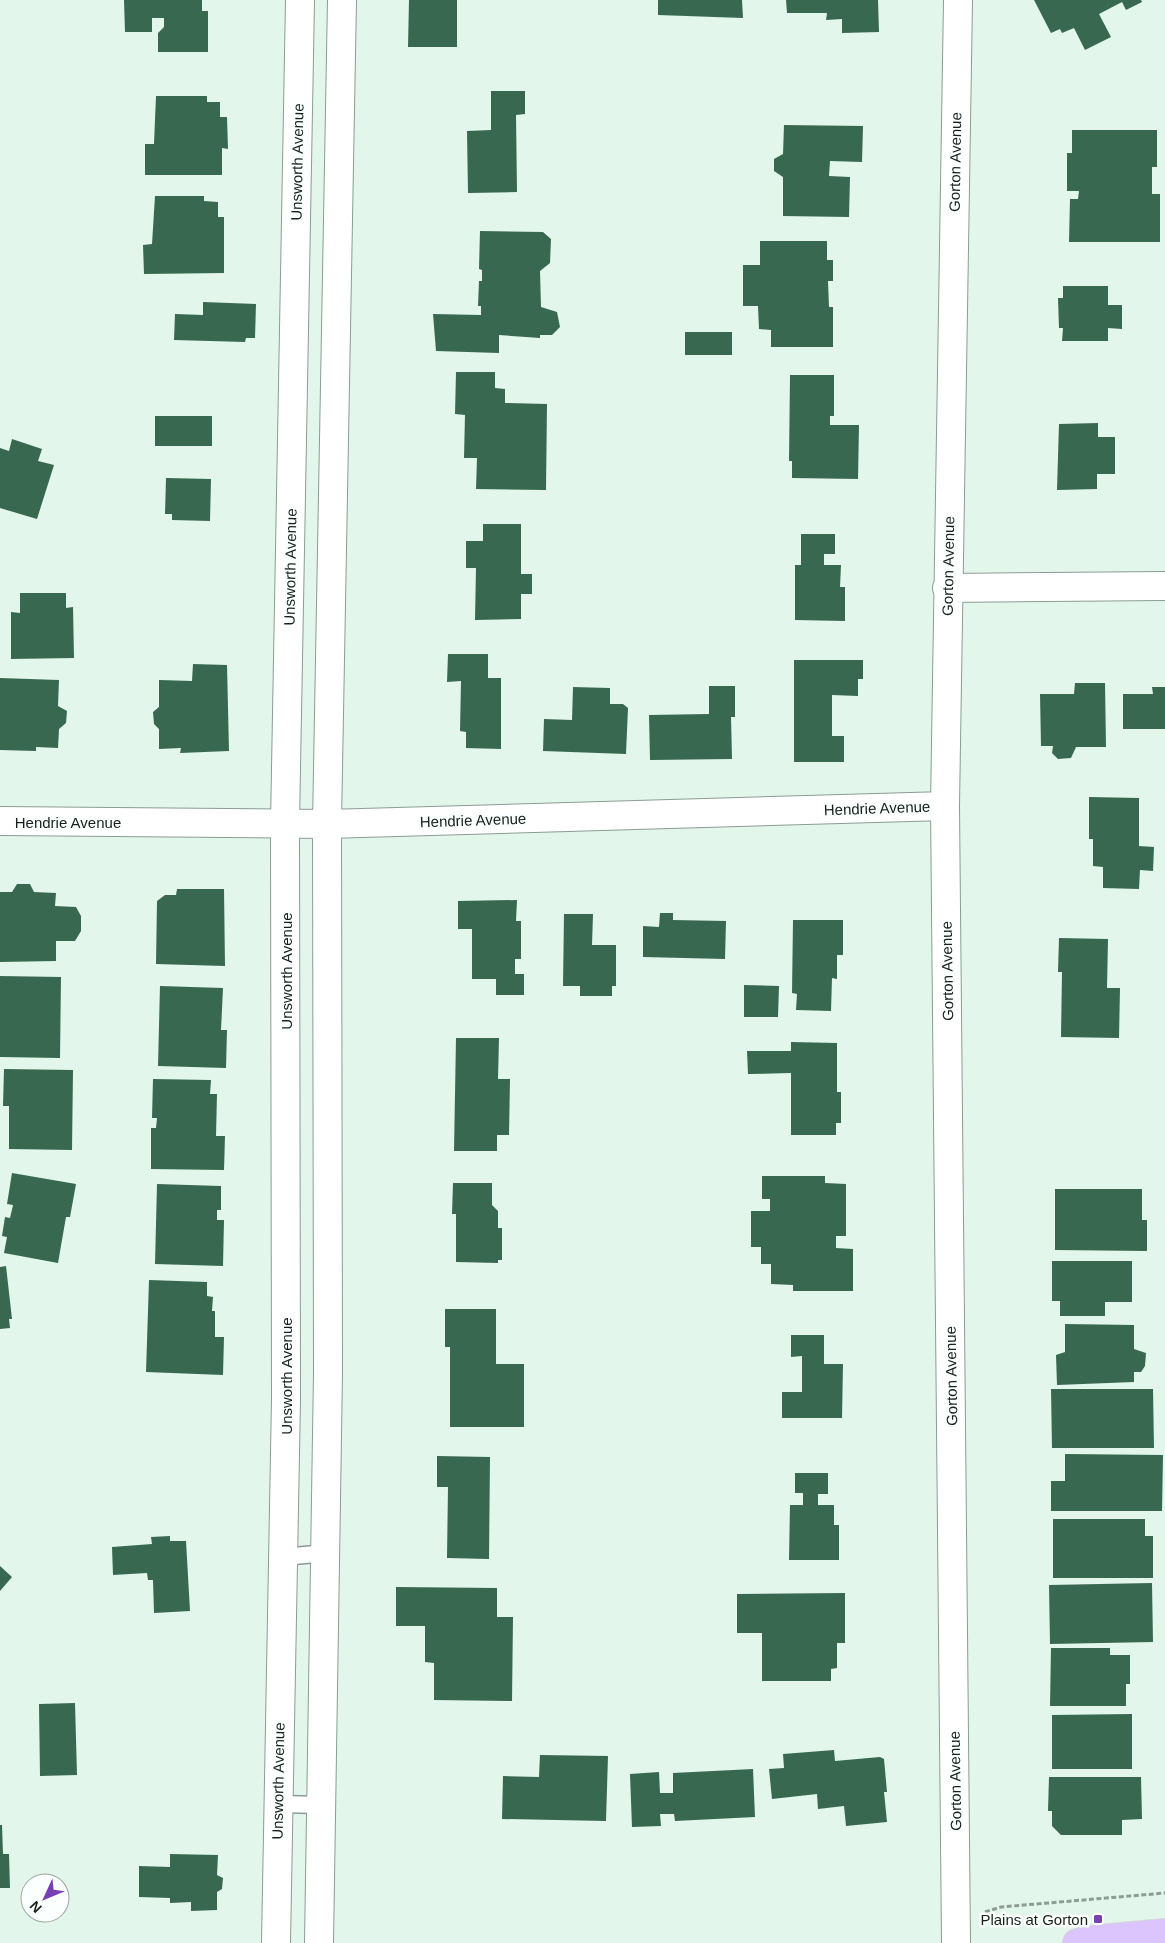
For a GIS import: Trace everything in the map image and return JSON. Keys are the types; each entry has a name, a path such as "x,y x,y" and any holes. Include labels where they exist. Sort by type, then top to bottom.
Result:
{"main road":[{"path":"1077,1943 1089,1940 1165,1933"}],"street":[{"name":"Unsworth Avenue","path":"276,1943 286,1399 286,824 300,0"},
{"path":"319,1943 328,1372 327,824 342,0"},
{"name":"Gorton Avenue","path":"956,1932 945,806 947,588 958,0"},
{"path":"947,588 1165,586"},
{"name":"Hendrie Avenue","path":"0,821 327,824 945,806"}],"lane":[{"path":"283,1557 326,1553"},
{"path":"278,1804 322,1805"}],"path":[{"path":"956,1932 1000,1907 1165,1893"}],"building":[{"path":"124,0 202,0 202,11 208,11 208,52 158,52 158,33 164,27 164,18 152,18 152,32 125,32"},
{"path":"409,0 457,0 457,47 408,47"},
{"path":"658,0 742,0 743,18 658,15"},
{"path":"786,0 878,0 879,32 842,33 842,19 826,20 827,13 787,13"},
{"path":"1034,0 1141,0 1142,2 1126,10 1122,2 1099,14 1111,37 1085,50 1074,28 1062,33 1060,29 1051,33"},
{"path":"491,91 525,91 525,114 516,115 517,192 468,193 467,131 491,130"},
{"path":"156,96 207,96 207,102 220,102 220,117 227,117 228,149 222,148 222,175 145,175 145,144 154,144"},
{"path":"784,125 863,126 862,162 830,161 829,176 850,177 849,217 783,216 783,177 774,171 774,159 783,154"},
{"path":"1072,130 1157,130 1157,167 1152,167 1152,194 1160,194 1160,242 1069,242 1070,199 1078,199 1079,191 1067,191 1067,153 1072,153"},
{"path":"155,196 204,196 204,201 218,202 218,217 224,217 224,273 144,274 143,245 152,244"},
{"path":"480,231 543,232 551,239 550,263 540,271 541,307 557,312 560,327 552,335 540,335 540,338 499,335 499,353 436,351 433,314 481,315 481,306 478,306 479,281 482,281 482,270 479,269"},
{"path":"760,241 827,241 827,260 833,260 833,281 828,281 829,307 833,307 833,347 771,347 771,330 759,329 758,306 743,306 743,265 760,265"},
{"path":"1063,286 1108,286 1108,305 1122,305 1122,329 1108,328 1108,341 1062,341 1063,328 1059,328 1058,298 1063,298"},
{"path":"203,302 256,304 255,338 246,338 245,342 174,340 175,314 203,315"},
{"path":"685,332 732,332 732,355 685,355"},
{"path":"456,372 495,372 495,388 505,389 505,403 547,404 546,490 476,489 477,458 464,458 465,415 455,414"},
{"path":"790,375 834,375 834,416 830,416 830,425 859,425 858,479 792,478 792,461 789,461"},
{"path":"155,416 212,416 212,446 155,446"},
{"path":"1098,423 1098,437 1115,437 1115,474 1097,474 1097,489 1057,490 1059,424"},
{"path":"12,439 42,449 38,461 54,465 37,519 0,508 0,448 9,451"},
{"path":"166,478 211,479 210,521 172,520 172,514 165,514"},
{"path":"483,524 521,524 521,574 532,574 532,594 521,594 521,619 475,620 476,568 466,568 466,541 483,541"},
{"path":"801,534 835,534 835,554 824,554 824,565 841,565 840,587 845,587 845,621 795,620 795,565 801,565"},
{"path":"20,593 66,593 66,608 73,607 74,658 11,659 11,612 20,613"},
{"path":"448,654 488,654 488,678 501,678 501,749 466,748 466,732 460,731 461,681 447,682"},
{"path":"794,660 863,660 863,679 858,679 858,696 832,695 832,736 844,736 844,762 794,762"},
{"path":"193,664 227,665 229,751 180,753 181,748 159,749 159,729 154,724 153,712 159,707 159,680 192,681"},
{"path":"0,678 59,680 58,706 67,711 66,723 59,729 58,748 36,747 36,751 0,750"},
{"path":"1075,683 1105,683 1106,747 1076,747 1071,758 1058,759 1052,753 1053,746 1041,746 1040,694 1074,694"},
{"path":"709,686 735,686 735,717 731,717 732,759 650,760 649,715 709,714"},
{"path":"573,687 610,688 610,704 623,704 628,708 626,754 543,751 544,719 572,720"},
{"path":"1152,687 1165,687 1165,729 1123,729 1123,694 1153,694"},
{"path":"1089,797 1139,798 1139,846 1154,847 1153,871 1140,870 1139,889 1103,888 1103,867 1093,866 1093,839 1089,839"},
{"path":"17,884 30,884 34,892 56,893 55,906 76,907 81,916 81,931 75,941 56,941 56,961 0,962 0,892 12,892"},
{"path":"177,889 224,889 225,966 156,964 157,901 165,895 176,895"},
{"path":"517,900 516,921 521,921 521,959 515,959 515,974 524,974 524,995 496,995 496,979 472,979 472,929 458,929 458,901"},
{"path":"660,913 673,913 673,920 726,921 725,959 643,957 643,926 659,927"},
{"path":"564,914 593,914 592,945 616,945 616,986 612,986 612,996 580,996 580,986 563,986"},
{"path":"793,920 843,920 843,955 837,955 837,979 832,978 831,1011 796,1010 797,994 792,993"},
{"path":"1059,938 1108,939 1107,988 1120,988 1119,1038 1061,1037 1062,972 1058,972"},
{"path":"0,976 61,977 60,1058 0,1057"},
{"path":"744,985 779,986 778,1017 744,1017"},
{"path":"160,986 223,988 221,1030 227,1030 226,1068 158,1066"},
{"path":"456,1038 499,1038 498,1079 510,1079 509,1135 497,1135 497,1151 454,1151"},
{"path":"791,1042 837,1043 837,1092 841,1092 841,1123 836,1123 836,1135 791,1135 791,1073 748,1074 747,1051 791,1051"},
{"path":"4,1069 73,1070 72,1150 9,1149 9,1106 3,1106"},
{"path":"153,1079 211,1080 210,1094 217,1094 216,1136 225,1136 224,1170 151,1169 151,1128 156,1128 157,1118 152,1118"},
{"path":"12,1173 76,1184 70,1217 66,1217 58,1263 4,1253 7,1237 2,1236 5,1217 10,1218 13,1205 7,1204"},
{"path":"762,1176 825,1176 825,1183 846,1184 846,1236 836,1236 836,1248 853,1249 853,1291 793,1291 793,1285 771,1284 771,1264 761,1264 761,1247 751,1247 751,1211 770,1211 770,1199 762,1199"},
{"path":"453,1183 492,1183 492,1205 498,1211 498,1228 502,1228 502,1260 498,1260 498,1263 456,1262 456,1214 452,1214"},
{"path":"157,1184 221,1186 221,1210 217,1210 217,1220 224,1220 223,1266 155,1264"},
{"path":"1055,1189 1142,1189 1142,1220 1147,1220 1147,1251 1055,1250"},
{"path":"1052,1261 1132,1261 1132,1302 1105,1302 1105,1316 1060,1316 1060,1301 1052,1301"},
{"path":"6,1266 12,1319 9,1319 10,1328 0,1329 0,1267"},
{"path":"149,1280 207,1282 207,1296 213,1297 212,1311 215,1311 215,1337 224,1337 223,1375 146,1372"},
{"path":"445,1309 496,1309 496,1364 524,1364 524,1427 450,1427 450,1347 445,1347"},
{"path":"1065,1324 1134,1325 1134,1349 1146,1353 1145,1366 1141,1372 1134,1372 1134,1382 1057,1385 1056,1355 1065,1352"},
{"path":"791,1335 824,1335 824,1364 843,1364 842,1418 782,1418 782,1392 802,1392 802,1356 791,1357"},
{"path":"1051,1389 1153,1389 1154,1448 1052,1448"},
{"path":"1065,1454 1163,1455 1162,1511 1051,1511 1051,1481 1065,1481"},
{"path":"437,1456 490,1457 489,1559 447,1558 448,1487 437,1487"},
{"path":"795,1473 828,1473 828,1494 818,1494 818,1505 834,1505 834,1525 839,1525 839,1560 789,1560 790,1505 803,1505 803,1493 795,1493"},
{"path":"1053,1519 1145,1519 1145,1536 1153,1536 1153,1578 1053,1578"},
{"path":"170,1536 170,1541 186,1541 190,1611 154,1613 153,1580 148,1580 147,1573 113,1575 112,1547 152,1544 151,1537"},
{"path":"0,1566 12,1577 0,1591"},
{"path":"1152,1583 1153,1642 1050,1644 1049,1585"},
{"path":"396,1587 497,1588 497,1617 513,1617 512,1701 434,1700 434,1663 425,1662 425,1626 396,1626"},
{"path":"845,1593 845,1643 837,1643 837,1668 831,1669 831,1681 762,1681 762,1633 737,1633 737,1594"},
{"path":"1051,1648 1110,1648 1110,1655 1130,1655 1130,1684 1126,1684 1126,1706 1050,1706"},
{"path":"75,1703 77,1775 40,1776 39,1704"},
{"path":"1132,1714 1132,1769 1052,1769 1052,1715"},
{"path":"834,1750 835,1761 880,1757 884,1759 887,1792 884,1792 887,1822 846,1826 844,1806 818,1809 817,1794 772,1799 769,1769 784,1768 783,1754"},
{"path":"540,1755 608,1756 606,1821 502,1819 503,1776 539,1777"},
{"path":"753,1769 755,1817 675,1821 674,1814 660,1814 661,1826 632,1827 630,1774 659,1772 660,1793 673,1793 673,1773"},
{"path":"1049,1777 1141,1777 1142,1819 1122,1820 1122,1835 1061,1835 1052,1826 1052,1811 1048,1811"},
{"path":"0,1825 2,1825 3,1854 9,1854 10,1888 0,1888"},
{"path":"170,1854 218,1855 217,1875 223,1878 222,1889 217,1892 217,1910 191,1911 191,1902 170,1903 170,1898 139,1897 139,1866 170,1867"}],"place":[{"name":"Plains at Gorton","path":"1098,1919"}]}
